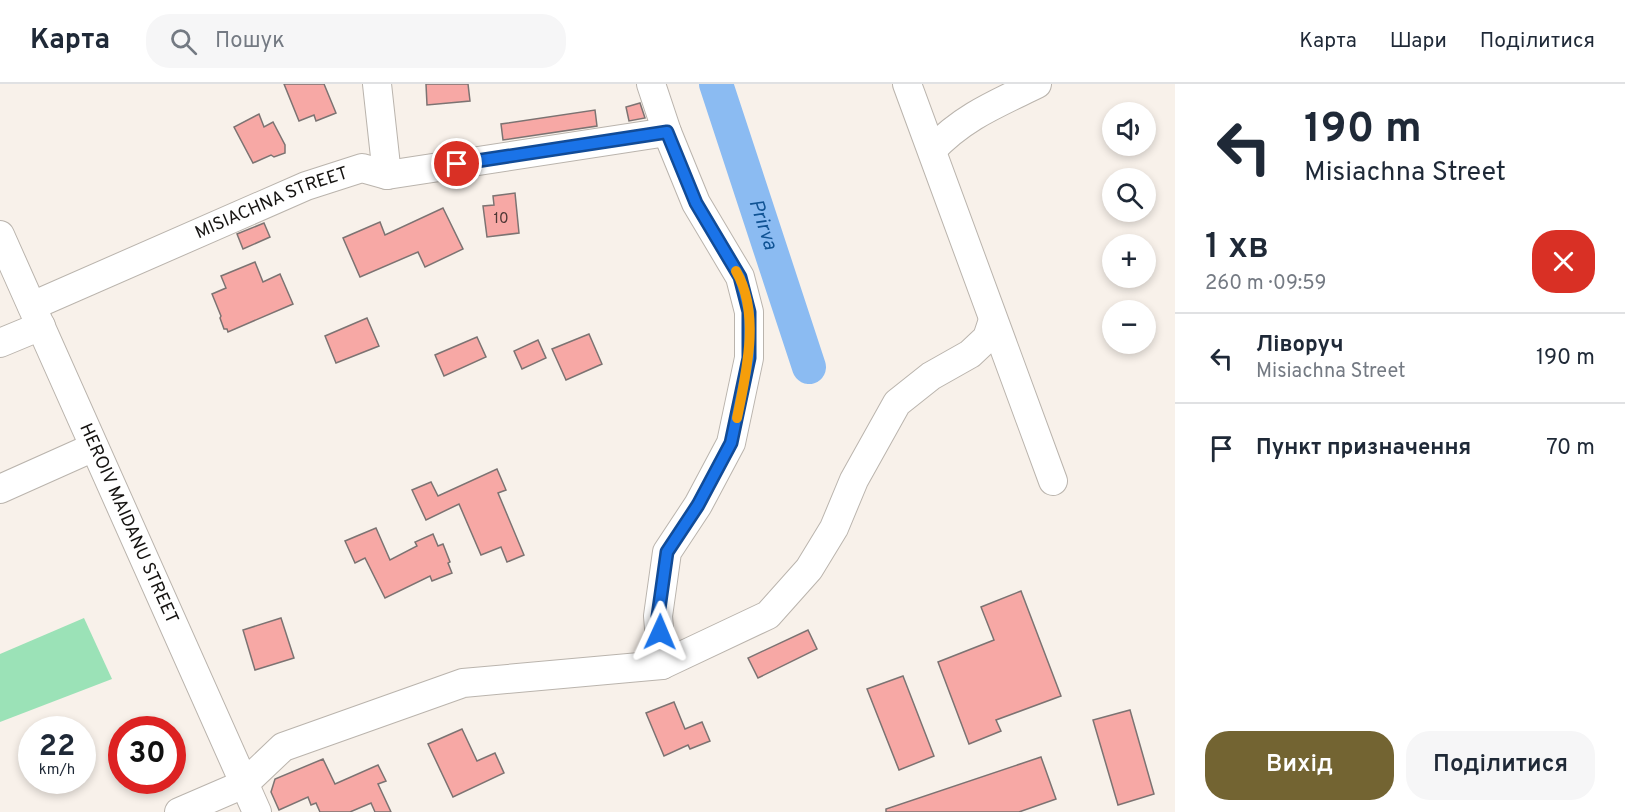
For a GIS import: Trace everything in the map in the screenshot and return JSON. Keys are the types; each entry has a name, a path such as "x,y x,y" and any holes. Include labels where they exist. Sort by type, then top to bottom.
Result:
{"street":[{"path":"377,84 387,175"},
{"path":"651,84 667,132 696,203 740,277 749,312 749,358 731,443 698,505 667,552 658,616 662,665"},
{"path":"907,84 1053,481"},
{"path":"932,150 948,133 969,118 1037,84"},
{"name":"MISIACHNA STREET","path":"0,343 36,316 306,186 363,168 387,175 667,132"},
{"name":"HEROIV MAIDANU STREET","path":"0,235 257,812"},
{"path":"178,812 244,784 283,747 463,683 662,665 768,615 809,569 829,536 854,480 897,403 931,376 970,354 987,338 993,320"},
{"path":"0,489 94,447"}],"green space":[{"path":"84,618 112,679 0,722 0,654"}],"building":[{"path":"284,84 324,84 336,113 316,121 314,115 299,121"},
{"path":"426,84 468,84 470,101 427,105"},
{"path":"640,103 645,118 629,121 626,107"},
{"path":"595,110 597,126 503,140 501,124"},
{"path":"259,114 264,127 273,122 285,145 285,153 274,157 271,155 253,163 234,127"},
{"path":"515,193 519,233 487,237 483,206 494,205 493,196"},
{"path":"443,208 463,249 425,267 418,252 360,277 343,238 380,222 385,235"},
{"path":"264,223 270,237 243,249 237,234"},
{"path":"255,262 263,282 280,274 293,304 228,332 224,329 212,294 226,288 221,276"},
{"path":"367,318 379,346 336,363 325,336"},
{"path":"589,334 602,364 566,380 552,349"},
{"path":"477,337 486,357 444,376 435,355"},
{"path":"538,340 546,358 522,369 514,351"},
{"path":"497,469 506,490 498,493 524,555 507,562 501,547 481,555 459,504 426,520 412,490 431,482 438,496"},
{"path":"376,528 390,560 417,546 415,542 433,534 438,546 443,544 452,573 432,581 430,576 385,598 365,558 355,563 345,541"},
{"path":"1021,591 1061,696 996,720 1001,731 969,744 938,662 994,640 981,607"},
{"path":"281,618 294,658 255,670 243,630"},
{"path":"808,630 817,649 758,678 748,658"},
{"path":"903,676 934,756 899,770 867,689"},
{"path":"674,702 685,729 702,722 710,741 690,749 688,745 664,756 646,713"},
{"path":"1130,710 1154,794 1118,805 1093,720"},
{"path":"462,729 477,761 495,753 504,773 453,797 428,744"},
{"path":"1041,757 1056,799 1019,812 886,812 886,809"},
{"path":"323,759 335,784 378,765 386,781 378,784 391,812 375,812 371,803 350,812 320,812 316,803 311,805 308,797 279,810 271,792 275,779"}],"waterway":[{"name":"Prirva","path":"716,84 809,367"}],"slow traffic":[{"path":"736,271 740,277 749,312 749,358 737,418"}],"route":[{"path":"457,164 667,132 696,203 740,277 749,312 749,358 731,443 698,505 667,552 658,616 660,632"}]}
